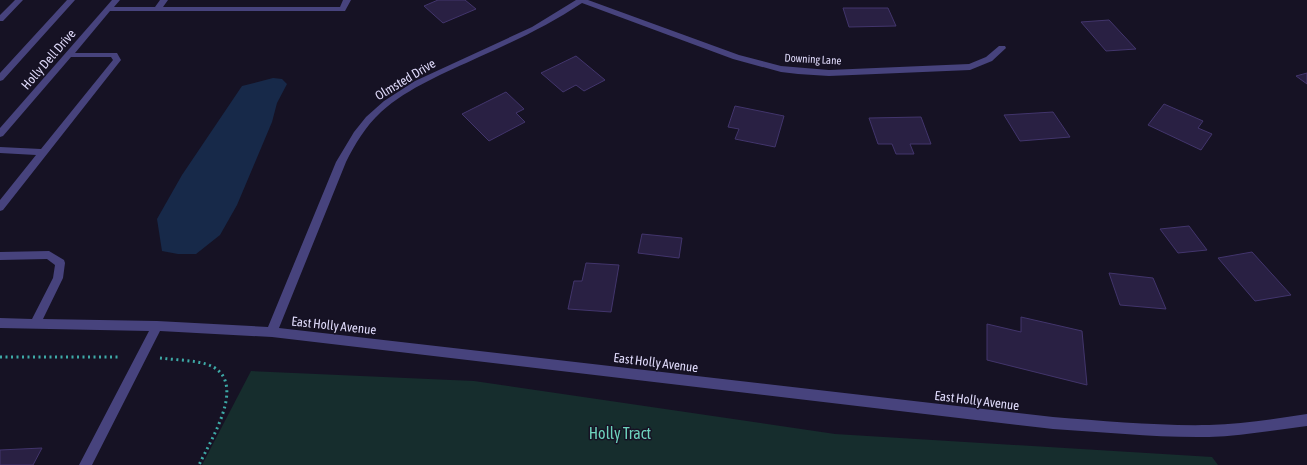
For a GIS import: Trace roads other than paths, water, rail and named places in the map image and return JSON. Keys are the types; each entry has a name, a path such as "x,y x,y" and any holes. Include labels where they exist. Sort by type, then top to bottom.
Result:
{"street":[{"path":"0,19 19,0"},
{"path":"0,78 71,0"},
{"name":"Holly Dell Drive","path":"0,134 116,0"},
{"path":"157,9 164,0"},
{"path":"211,9 218,0"},
{"path":"108,9 342,9 347,0"},
{"name":"Downing Lane","path":"581,0 736,57 763,65 798,72 970,67 989,59 1002,48"},
{"name":"Olmsted Drive","path":"272,332 341,162 350,145 368,119 393,99 422,81 556,16 581,0"},
{"path":"0,207 117,60 114,55 68,55"},
{"path":"0,150 44,152"},
{"path":"0,256 49,256 60,263 58,278 35,324"},
{"name":"East Holly Avenue","path":"0,323 157,326 272,332 1053,423 1198,432 1244,429 1307,420"},
{"path":"84,465 157,326"}],"water":[{"path":"273,78 282,79 287,84 277,103 272,122 237,205 220,235 196,254 178,254 162,251 157,219 182,175 242,86"}],"park label":[{"name":"Holly Tract","path":"620,433"}]}
